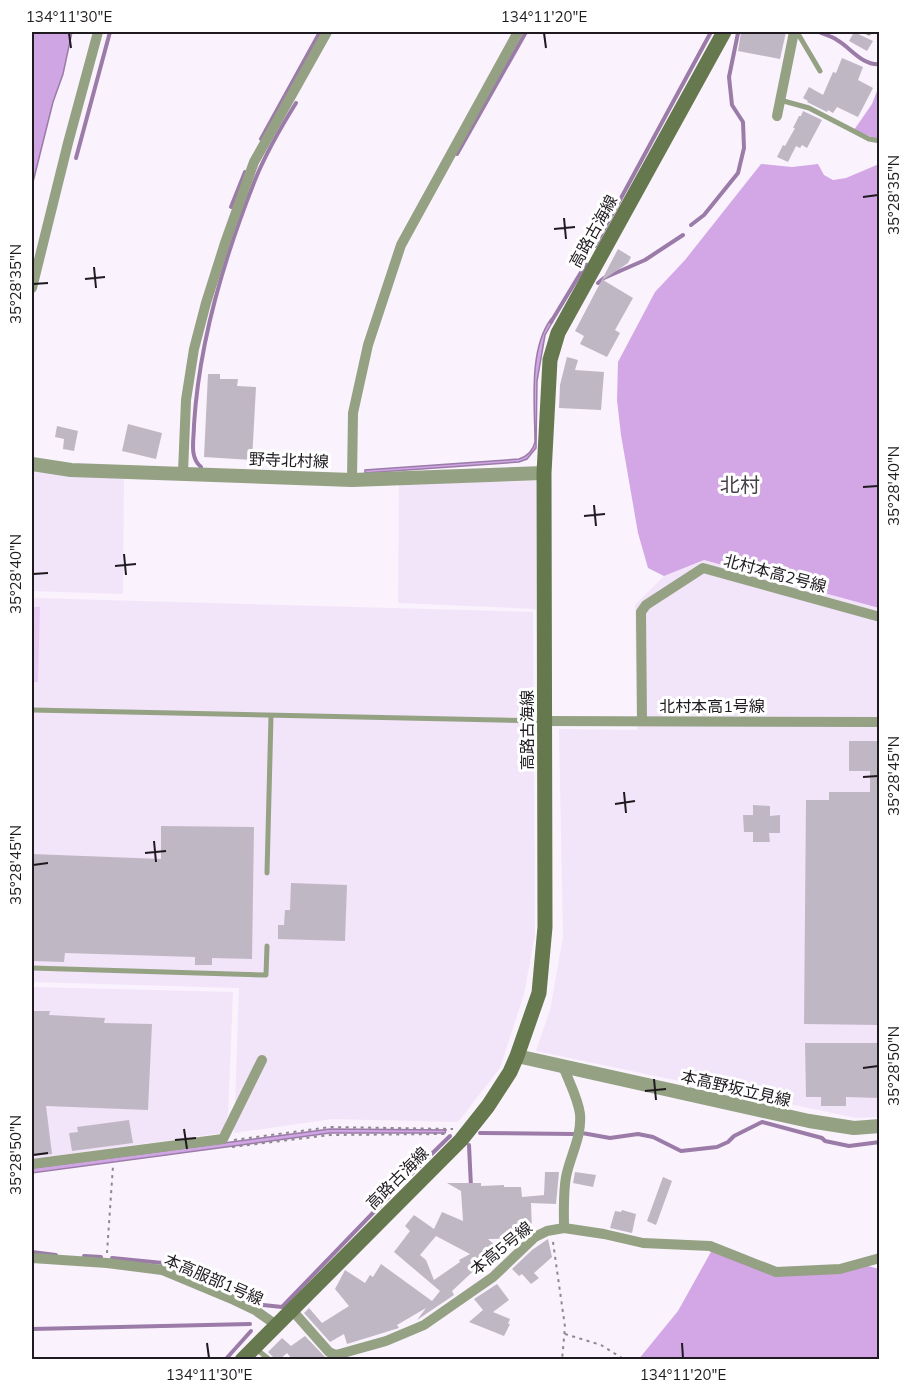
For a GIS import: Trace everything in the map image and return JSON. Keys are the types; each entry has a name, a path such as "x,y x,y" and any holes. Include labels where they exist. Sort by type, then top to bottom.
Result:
{"main road":[{"name":"高路古海線","path":"242,1359 468,1131 510,1072 517,1056 539,993 545,927 544,473 549,369 558,333 724,32"}],"street":[{"path":"32,288 98,32"},
{"path":"183,472 186,400 194,349 225,243 254,162 327,32"},
{"path":"352,480 353,413 365,356 401,245 518,32"},
{"path":"777,116 795,32"},
{"name":"野寺北村線","path":"32,465 70,470 183,472 352,480 544,473"},
{"name":"北村本高2号線","path":"642,721 640,612 646,605 703,568 879,617"},
{"name":"北村本高1号線","path":"544,721 879,722"},
{"name":"本高野坂立見線","path":"517,1056 809,1121 854,1128 879,1126"},
{"path":"32,1164 223,1143 262,1060"},
{"path":"563,1066 580,1113 577,1144 566,1175 564,1228"},
{"name":"本高5号線","path":"291,1309 329,1352 336,1355 375,1345 424,1325 493,1276 535,1237 551,1230 564,1228 643,1243 710,1246 776,1272 840,1269 879,1258"},
{"name":"本高服部1号線","path":"32,1258 106,1263 162,1270 255,1310 275,1324"}],"lane":[{"path":"795,32 820,71"},
{"path":"780,100 809,108 869,139 879,141"},
{"path":"32,710 544,721"},
{"path":"267,873 272,716"},
{"path":"32,968 266,975 267,946"},
{"path":"254,1347 270,1359"}],"path":[{"path":"223,1143 330,1127 447,1128 468,1131"},
{"path":"223,1143 330,1134 443,1135 468,1131"},
{"path":"106,1263 113,1163"},
{"path":"551,1230 565,1334 562,1359"},
{"path":"565,1334 601,1345 625,1359"}],"shaded area":[{"path":"33,32 72,32 63,74 53,102 32,186"},
{"path":"879,86 879,140 854,130 872,104"},
{"path":"761,164 792,167 818,164 824,175 833,180 846,178 879,164 879,608 704,560 664,576 648,568 638,533 621,435 617,400 618,362 655,292 685,260"},
{"path":"551,319 553,321 545,335 537,381 536,448 527,459 519,462 365,473 365,470 519,459 527,455 535,442 536,362 539,346"},
{"path":"32,472 124,479 123,594 32,591"},
{"path":"536,481 536,609 398,603 399,484"},
{"path":"704,560 879,608 879,1117 856,1118 536,1051 550,1010 563,937 559,729 637,730 635,605 664,576"},
{"path":"32,598 533,612 535,934 524,994 500,1068 458,1122 332,1119 234,1133 239,988 32,982"},
{"path":"32,607 40,607 38,682 32,682"},
{"path":"32,987 233,992 228,1114 222,1133 32,1159"},
{"path":"330,1129 446,1130 445,1133 330,1133 32,1173 32,1168"},
{"path":"712,1250 766,1271 864,1265 879,1269 879,1359 638,1360 678,1311"}],"building":[{"path":"741,32 786,32 780,59 738,51"},
{"path":"854,32 873,41 867,51 849,41"},
{"path":"842,58 863,67 858,80 873,88 858,117 837,107 833,113 828,110 827,112 803,98 809,87 823,95"},
{"path":"803,111 822,120 807,148 802,145 800,148 796,146 788,162 777,157"},
{"path":"618,249 631,257 628,263 603,280 633,298 615,330 620,333 607,357 580,344 584,336 575,331"},
{"path":"567,357 578,360 575,370 604,372 601,410 559,408 560,385"},
{"path":"208,374 220,374 220,379 238,379 237,386 256,387 252,460 204,457"},
{"path":"128,424 162,433 156,459 122,451"},
{"path":"57,426 78,431 74,451 63,449 64,439 55,437"},
{"path":"849,741 879,741 879,1025 804,1024 806,800 829,800 829,792 870,792 870,771 849,771"},
{"path":"753,805 770,806 770,816 780,815 780,833 769,833 770,842 753,842 753,832 744,832 743,815 753,815"},
{"path":"161,826 254,827 252,959 212,958 212,965 195,965 195,957 65,953 64,962 32,961 32,854 161,859"},
{"path":"291,883 347,885 345,941 278,939 278,925 284,925 285,910 290,910"},
{"path":"32,1011 50,1011 49,1015 105,1018 104,1023 152,1024 148,1110 46,1106 52,1154 32,1156"},
{"path":"805,1043 879,1043 879,1098 846,1097 846,1106 821,1106 821,1097 806,1097"},
{"path":"129,1120 133,1143 72,1151 69,1133 78,1132 77,1127"},
{"path":"545,1172 559,1172 556,1204 531,1203 532,1230 524,1238 488,1239 498,1248 452,1291 454,1295 417,1320 426,1308 397,1325 399,1328 347,1344 344,1334 330,1342 304,1313 309,1308 322,1323 349,1306 335,1289 345,1270 365,1283 370,1275 373,1277 381,1264 432,1301 440,1291 394,1252 410,1231 405,1226 414,1215 434,1229 442,1212 463,1221 461,1191 447,1183 481,1183 481,1186 521,1187 522,1197 544,1195","holes":["436,1236 470,1254 434,1280 426,1260 420,1255"]},
{"path":"575,1172 596,1175 593,1187 573,1183"},
{"path":"663,1177 672,1181 656,1225 647,1221"},
{"path":"622,1210 636,1214 632,1233 610,1228 615,1211 621,1212"},
{"path":"548,1239 552,1257 534,1273 539,1278 531,1284 522,1274 519,1276 512,1269"},
{"path":"497,1284 509,1300 493,1312 510,1319 504,1336 469,1322 483,1310 474,1299"},
{"path":"305,1336 327,1359 292,1359 287,1353 280,1359 275,1359 268,1352 282,1338 291,1346"}],"waterway":[{"path":"76,158 110,32"},
{"path":"261,139 320,32"},
{"path":"457,154 526,32"},
{"path":"595,246 711,32"},
{"path":"819,32 842,43 868,62 880,64"},
{"path":"691,225 704,215 738,173 744,148 743,122 732,105 729,77 738,33"},
{"path":"201,467 194,453 194,425 201,362 215,300 233,239 255,180 274,140 296,103"},
{"path":"231,207 245,172"},
{"path":"598,283 604,278 645,260 683,235"},
{"path":"551,322 586,264"},
{"path":"582,1133 610,1138 638,1134 653,1137 681,1151 717,1147 762,1122 849,1146 880,1142"},
{"path":"480,1133 574,1134"},
{"path":"402,1183 450,1136"},
{"path":"469,1145 471,1187"},
{"path":"240,1296 263,1305 282,1307 397,1188"},
{"path":"32,1252 56,1255"},
{"path":"84,1256 101,1257"},
{"path":"112,1258 163,1263 235,1294"},
{"path":"32,1329 250,1324"},
{"path":"225,1360 251,1331"}],"district":[{"name":"北村","path":"740,484"}]}
